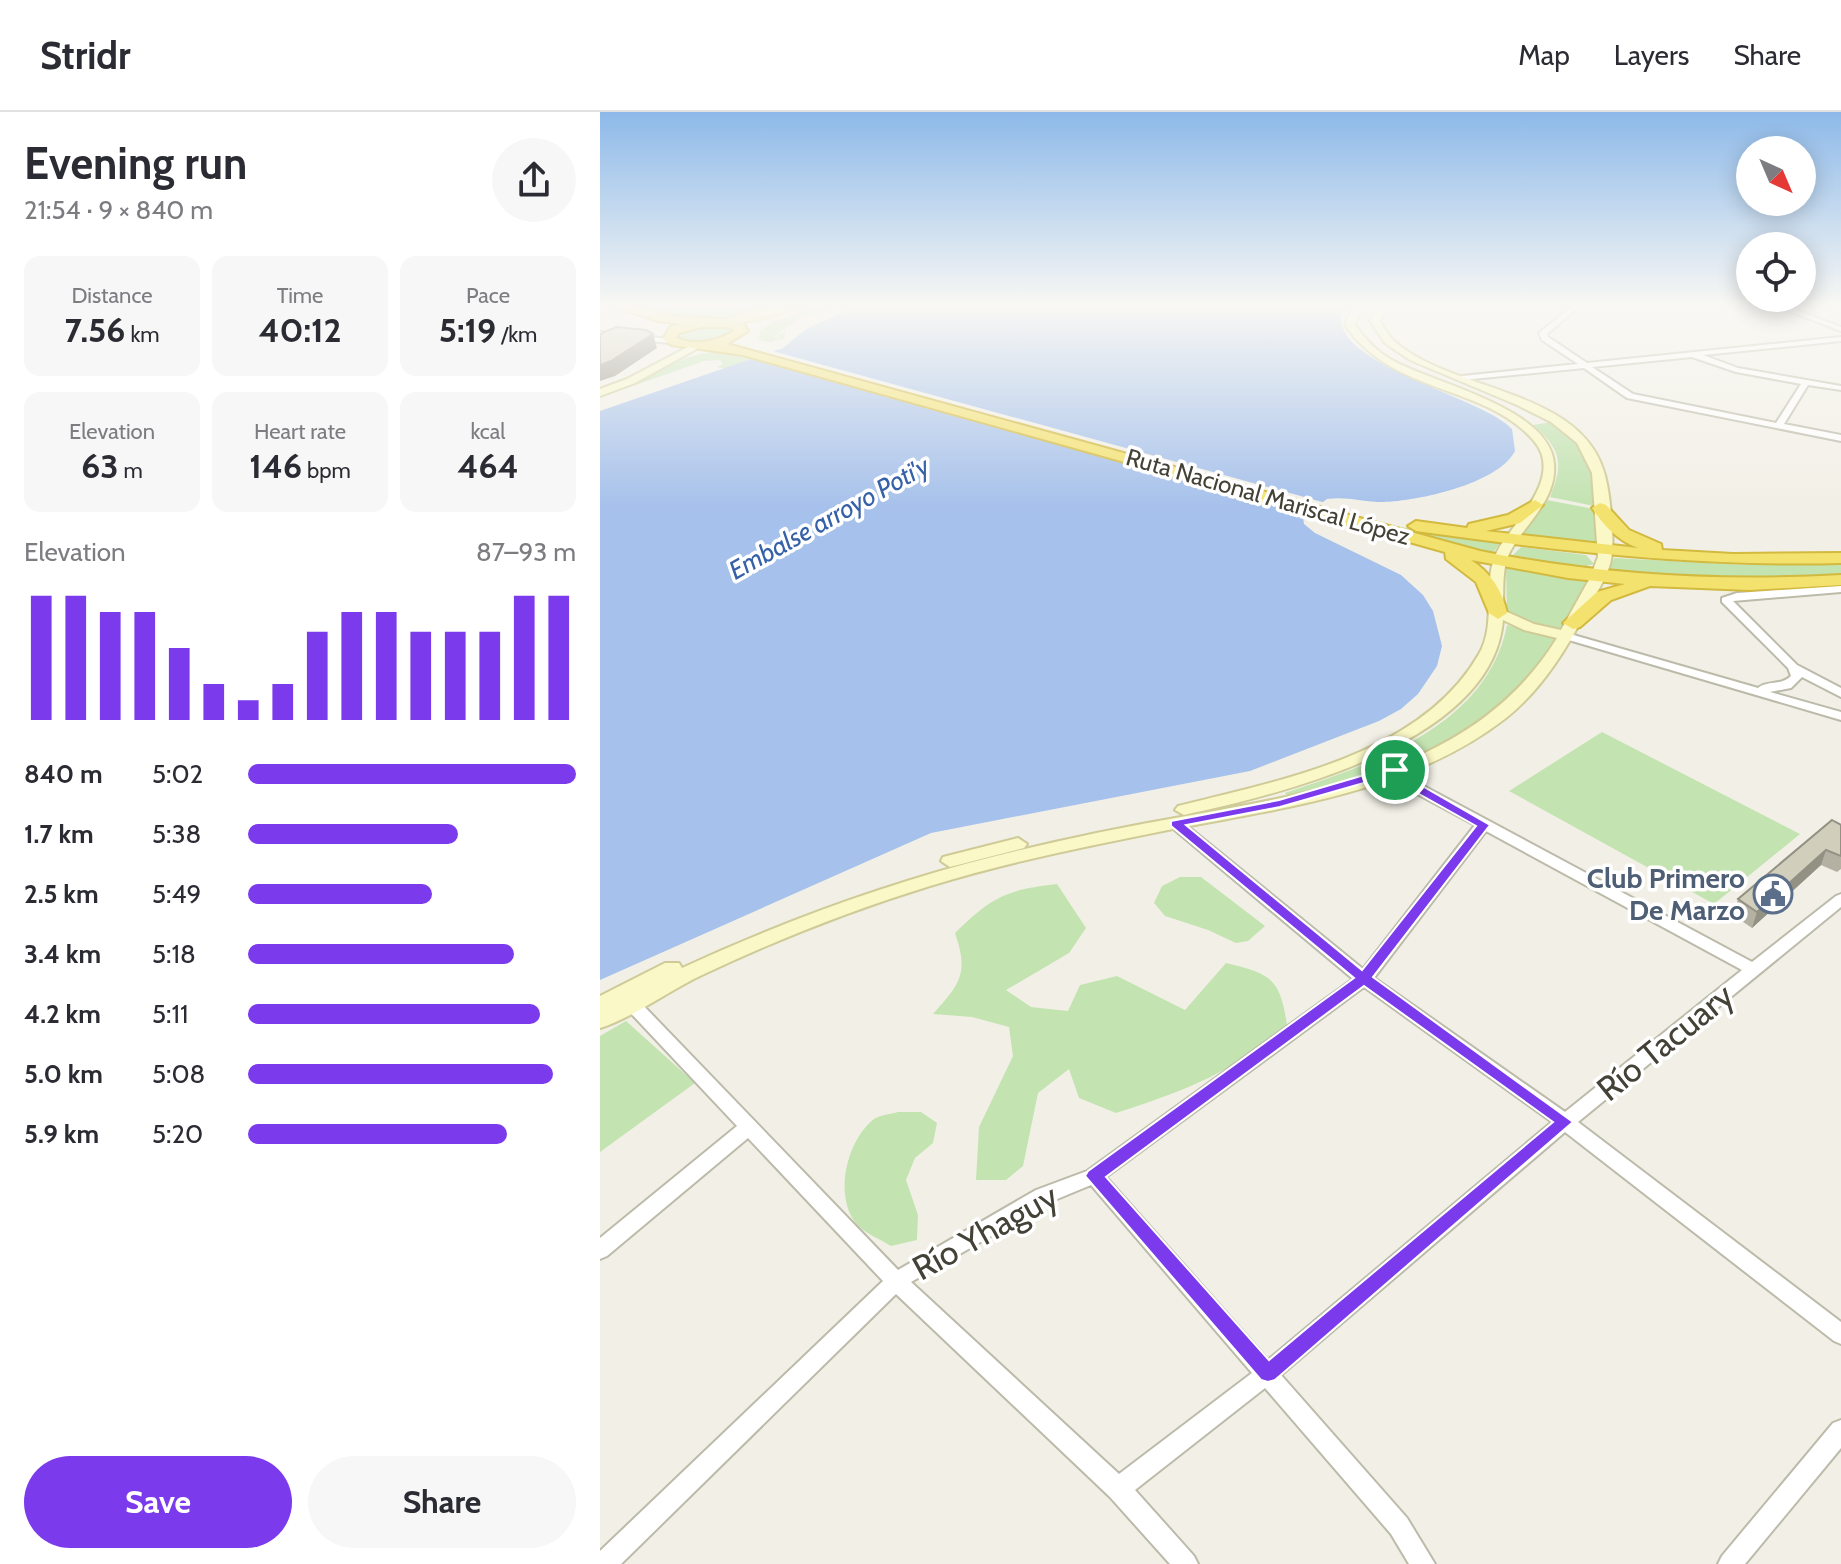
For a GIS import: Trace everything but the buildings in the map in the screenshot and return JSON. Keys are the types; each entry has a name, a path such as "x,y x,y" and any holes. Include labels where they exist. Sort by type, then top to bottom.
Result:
{"highway":[{"name":"Ruta Nacional Mariscal López","path":"828,372 1328,510 1506,551 1602,564 1693,582 1753,585 1841,580"},
{"path":"1420,533 1489,526 1514,519 1535,505"},
{"path":"1600,508 1613,527 1624,536 1677,553 1841,556"},
{"path":"1420,533 1484,578 1495,596 1498,613"},
{"name":"Ruta Nacional Mariscal López","path":"1506,551 1602,564 1841,556"},
{"path":"1570,630 1593,603 1618,591 1646,585 1693,582"}],"main road":[{"path":"600,390 633,372"},
{"path":"600,390 649,372"},
{"path":"600,1005 731,941 909,873 1034,840 1230,800 1286,785 1357,759 1412,730 1462,689 1484,660 1498,613 1506,551 1535,505 1551,470 1548,455 1538,438 1500,411 1412,372"},
{"path":"600,1020 763,940 882,895 1021,856 1280,803 1395,770 1457,742 1502,713 1534,680 1570,630 1602,564 1597,466 1581,441 1544,415 1447,372"},
{"path":"1498,613 1529,627 1570,630"}],"street":[{"path":"1462,378 1515,372"},
{"path":"1593,372 1630,396 1841,438"},
{"path":"1746,372 1841,388"},
{"path":"1778,426 1806,382"},
{"path":"1841,589 1727,598 1728,603 1793,667 1841,693"},
{"path":"1570,630 1841,716"},
{"path":"1744,687 1784,687 1797,676 1793,667"},
{"path":"1395,770 1400,779 1754,970"},
{"path":"1175,823 1364,979 1565,1122 1841,1334"},
{"name":"Río Yhaguy","path":"604,1564 896,1281 1043,1196 1094,1176 1364,979 1483,825"},
{"name":"Río Tacuary","path":"1118,1489 1268,1373 1565,1122 1839,903"},
{"path":"631,1003 896,1281 1118,1489 1186,1564"},
{"path":"600,1250 750,1126"},
{"path":"1094,1176 1399,1526 1423,1564"},
{"path":"1730,1564 1841,1431"}],"green space":[{"path":"657,372 673,372 610,394"},
{"path":"1552,422 1581,449 1586,458 1592,478 1594,506 1550,497 1557,475 1557,457 1549,442 1533,425"},
{"path":"1547,500 1594,509 1600,550 1519,538"},
{"path":"1389,525 1500,543 1492,554"},
{"path":"1521,547 1586,555 1594,564 1579,568 1513,555"},
{"path":"1614,558 1747,565 1841,562 1841,574 1745,579 1607,574"},
{"path":"1506,565 1593,578 1562,631 1518,620 1507,614"},
{"path":"1507,625 1555,638 1523,684 1487,717 1461,734 1405,760 1288,797 1285,793 1388,754 1451,715 1476,690 1495,660"},
{"path":"1602,732 1800,834 1714,904 1509,791"},
{"path":"1180,877 1201,877 1265,926 1248,941 1236,943 1165,916 1154,903 1162,886"},
{"path":"1057,884 1086,928 1069,953 1006,990 1031,1007 1068,1011 1080,985 1117,976 1185,1010 1226,963 1254,971 1271,980 1281,997 1287,1025 1246,1056 1206,1079 1116,1113 1079,1098 1069,1069 1038,1093 1023,1166 1006,1180 976,1180 979,1127 1013,1056 1009,1027 972,1017 933,1014 959,978 961,959 955,933 1000,897 1024,889"},
{"path":"626,1021 695,1083 600,1152 600,1036"},
{"path":"898,1112 921,1112 937,1123 933,1143 915,1158 906,1180 918,1215 917,1240 891,1246 867,1233 855,1222 845,1197 845,1183 851,1153 865,1128 876,1118"}],"water":[{"name":"Embalse arroyo Poti'y","path":"714,372 1399,372 1495,416 1512,429 1515,451 1506,463 1492,473 1456,488 1398,501 1327,499 1303,517 1304,524 1315,533 1401,575 1423,595 1433,611 1442,646 1437,666 1418,694 1401,709 1379,721 1250,771 931,833 600,980 600,411"}],"pier":[{"path":"803,372 848,372 1326,503 1311,514"}],"place":[{"name":"Club Primero De Marzo","path":"1773,894"}],"route":[{"path":"1395,770 1320,794 1175,823 1364,979 1565,1122 1268,1373 1094,1176 1364,979 1483,825 1400,779 1395,770"}]}
